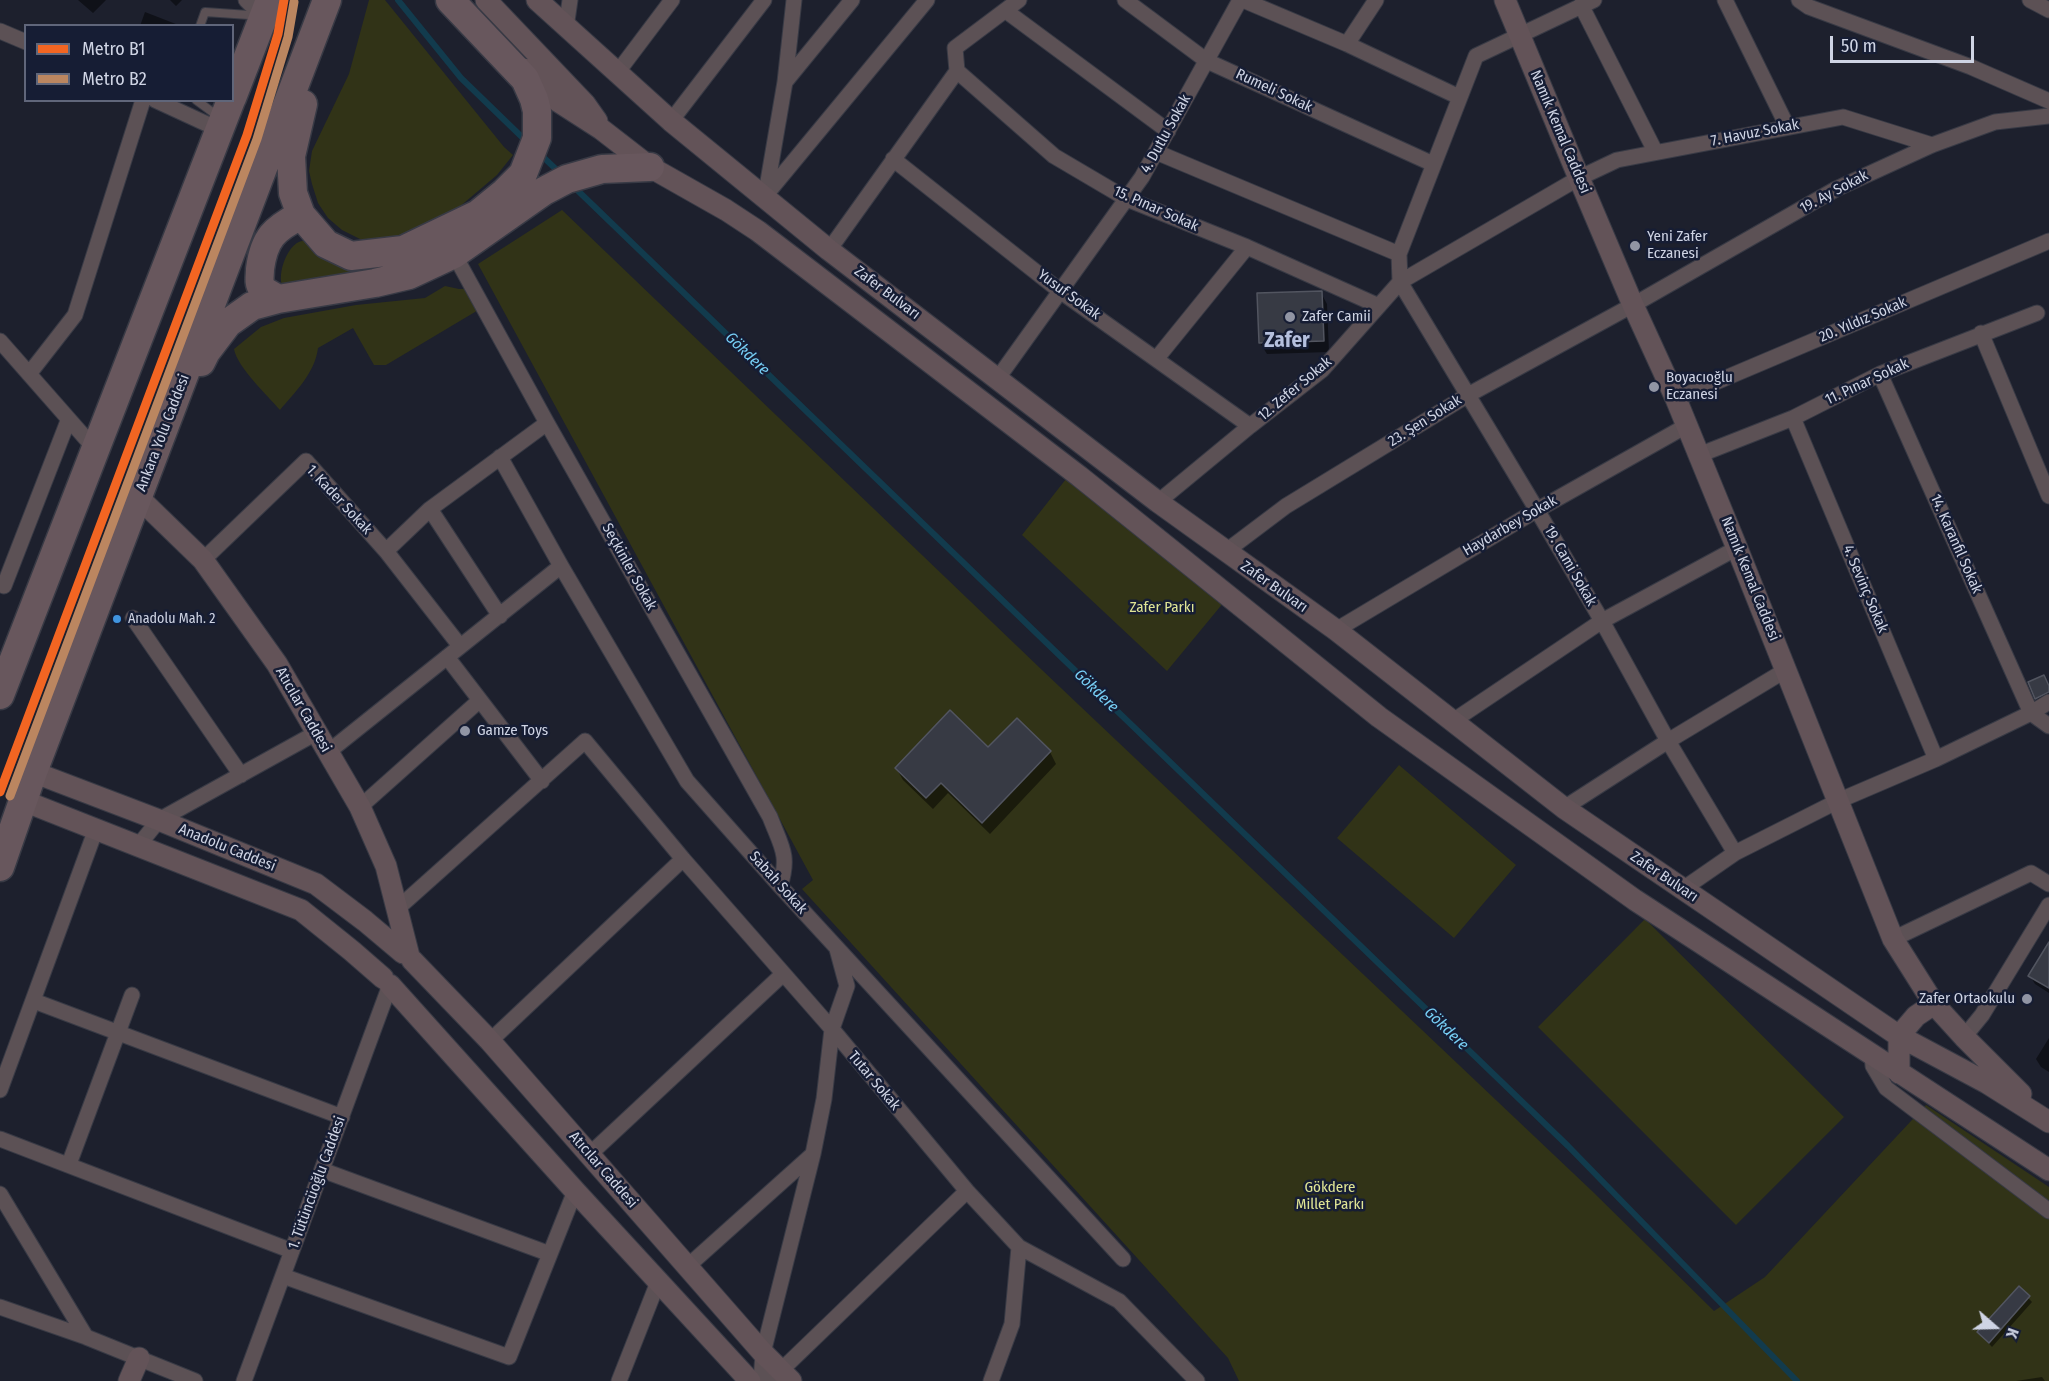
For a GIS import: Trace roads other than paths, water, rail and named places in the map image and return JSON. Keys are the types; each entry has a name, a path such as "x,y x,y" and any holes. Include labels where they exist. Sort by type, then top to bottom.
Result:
{"highway":[{"path":"327,0 291,156 293,193 301,215 326,244 351,256 403,250 478,213 517,197 544,191 567,179 602,169 639,167"},
{"name":"Ankara Yolu Caddesi","path":"0,867 33,772 327,0"},
{"path":"138,497 206,352 228,323 252,306 278,299 409,275 454,254 517,197 537,138 537,111 531,89 515,67 450,0"},
{"path":"234,85 256,4"},
{"path":"3,678 228,107"},
{"path":"278,299 262,289 259,279 261,259 267,240 280,226 301,215"}],"main road":[{"name":"Zafer Bulvarı","path":"450,0 559,102 601,129 639,167 758,231 1079,476 1379,717 1635,900 2049,1170"},
{"name":"Zafer Bulvarı","path":"486,0 585,104 601,129"},
{"name":"Zafer Bulvarı","path":"537,0 671,121 829,249 1158,502 1336,630 1564,808 1899,1036 1987,1083 2049,1122"},
{"name":"Namık Kemal Caddesi","path":"1505,0 1633,305 1676,399 1893,939 1934,1004 2049,1122"},
{"name":"Atıcılar Caddesi","path":"138,497 203,560 277,664 360,807 386,866 408,956 490,1041 688,1266 763,1353 781,1378"},
{"name":"Anadolu Caddesi","path":"33,772 316,884 408,956"},
{"name":"Anadolu Caddesi","path":"24,801 301,910 386,982"},
{"path":"408,956 392,953 382,960 380,972 386,982 750,1381"},
{"path":"1899,1073 1899,1036 1916,1016 1934,1004"},
{"path":"129,1381 139,1358"}],"street":[{"path":"566,27 570,0"},
{"path":"617,73 672,0"},
{"path":"671,121 764,0"},
{"path":"765,196 785,81 794,0"},
{"path":"785,81 852,0"},
{"path":"765,196 927,0"},
{"path":"829,249 957,71 954,48 1019,0"},
{"name":"Rumeli Sokak","path":"1125,0 1207,61 1434,164"},
{"path":"1242,0 1347,44 1459,97"},
{"name":"4. Dutlu Sokak","path":"998,378 1142,177 1242,0"},
{"path":"1347,44 1376,0"},
{"path":"1725,0 1787,126"},
{"path":"1799,0 1809,7 1971,67 2049,101"},
{"path":"2030,0 2049,10"},
{"path":"1400,282 1399,254 1476,56 1587,2 1655,151"},
{"path":"1006,11 1168,131"},
{"path":"0,31 24,41"},
{"name":"15. Pınar Sokak","path":"957,71 1054,156 1127,199 1247,247 1379,306"},
{"path":"29,374 75,315 142,102"},
{"path":"176,102 228,107"},
{"name":"19. Ay Sokak","path":"1633,305 1836,189 1932,145 1995,122 2049,116"},
{"name":"7. Havuz Sokak","path":"1579,178 1617,160 1655,151 1843,117 1932,145"},
{"path":"1156,152 1399,254"},
{"name":"Yusuf Sokak","path":"893,159 1060,291 1250,426"},
{"name":"12. Zefer Sokak","path":"1158,502 1322,370 1400,282 1579,178"},
{"name":"20. Yıldız Sokak","path":"1676,399 2049,241"},
{"path":"1157,358 1247,247"},
{"name":"Seçkinler Sokak","path":"454,254 770,817 785,856 786,868 780,886"},
{"name":"19. Cami Sokak","path":"1400,282 1537,510 1668,741 1735,853"},
{"name":"23. Şen Sokak","path":"1225,552 1286,506 1468,395 1633,305"},
{"name":"11. Pınar Sokak","path":"1699,455 1793,418 1880,374 2037,313"},
{"path":"1981,333 2049,496"},
{"path":"0,341 95,449"},
{"name":"14. Karanfil Sokak","path":"1880,374 2031,713"},
{"name":"4. Sevinç Sokak","path":"1793,418 1936,759"},
{"path":"2,585 68,421"},
{"path":"386,550 430,509 547,423"},
{"name":"Haydarbey Sokak","path":"1336,630 1537,510 1686,426"},
{"name":"Sabah Sokak","path":"500,457 687,781 780,886 1123,1259"},
{"name":"1. Kader Sokak","path":"203,560 306,461 386,550 460,646"},
{"path":"430,509 500,616"},
{"path":"1453,721 1602,621 1737,548"},
{"path":"327,753 561,566"},
{"path":"133,618 242,775"},
{"path":"397,909 542,781 447,657"},
{"path":"1564,808 1668,741 1786,670"},
{"path":"360,807 480,700"},
{"path":"1683,889 1735,853 1838,801 1936,759 2049,702"},
{"path":"2031,713 2049,726"},
{"path":"138,846 159,820 316,733"},
{"name":"Tutar Sokak","path":"542,781 585,741 682,859 831,1029 967,1191 1019,1247 1119,1301 1197,1381"},
{"path":"0,1090 96,829"},
{"path":"490,1041 682,859"},
{"path":"1893,939 2031,873 2049,884"},
{"path":"1964,1037 1982,1015 2049,905"},
{"path":"761,1381 763,1353 813,1154 829,1063 831,1029 847,986 837,947"},
{"path":"590,1155 783,975"},
{"name":"1. Tütüncüoğlu Caddesi","path":"250,1379 283,1276 342,1117 386,982"},
{"path":"69,1164 132,995"},
{"path":"34,1001 342,1117"},
{"path":"1872,1055 1873,1066 1886,1088 2049,1211"},
{"path":"0,1139 292,1251"},
{"path":"688,1266 813,1154"},
{"path":"322,1170 550,1254"},
{"path":"283,1276 509,1357 575,1191"},
{"path":"781,1378 967,1191"},
{"path":"0,1194 86,1337"},
{"path":"991,1381 1012,1324 1019,1247"},
{"path":"619,1381 658,1282"},
{"path":"0,1307 86,1337 195,1381"}],"lane":[{"path":"201,24 205,12 256,4"},
{"path":"205,102 228,107"}],"waterway":[{"name":"Gökdere","path":"398,0 461,78 526,141"},
{"name":"Gökdere","path":"540,154 561,174"},
{"name":"Gökdere","path":"573,186 1568,1146 1797,1381"}],"metro line":[{"name":"B1","path":"0,792 247,135 278,34 284,0"},
{"name":"B2","path":"10,796 257,139 288,37 294,2"}],"place":[{"name":"Yeni Zafer Eczanesi","path":"1635,246"},
{"name":"Zafer Camii","path":"1290,317"},
{"name":"Boyacıoğlu Eczanesi","path":"1654,387"},
{"name":"Anadolu Mah. 2","path":"117,619"},
{"name":"Gamze Toys","path":"465,731"},
{"name":"Zafer Ortaokulu","path":"2027,999"}],"district":[{"name":"Zafer","path":"1287,341"}],"park label":[{"name":"Zafer Parkı","path":"1162,608"},
{"name":"Gökdere Millet Parkı","path":"1330,1196"}]}
